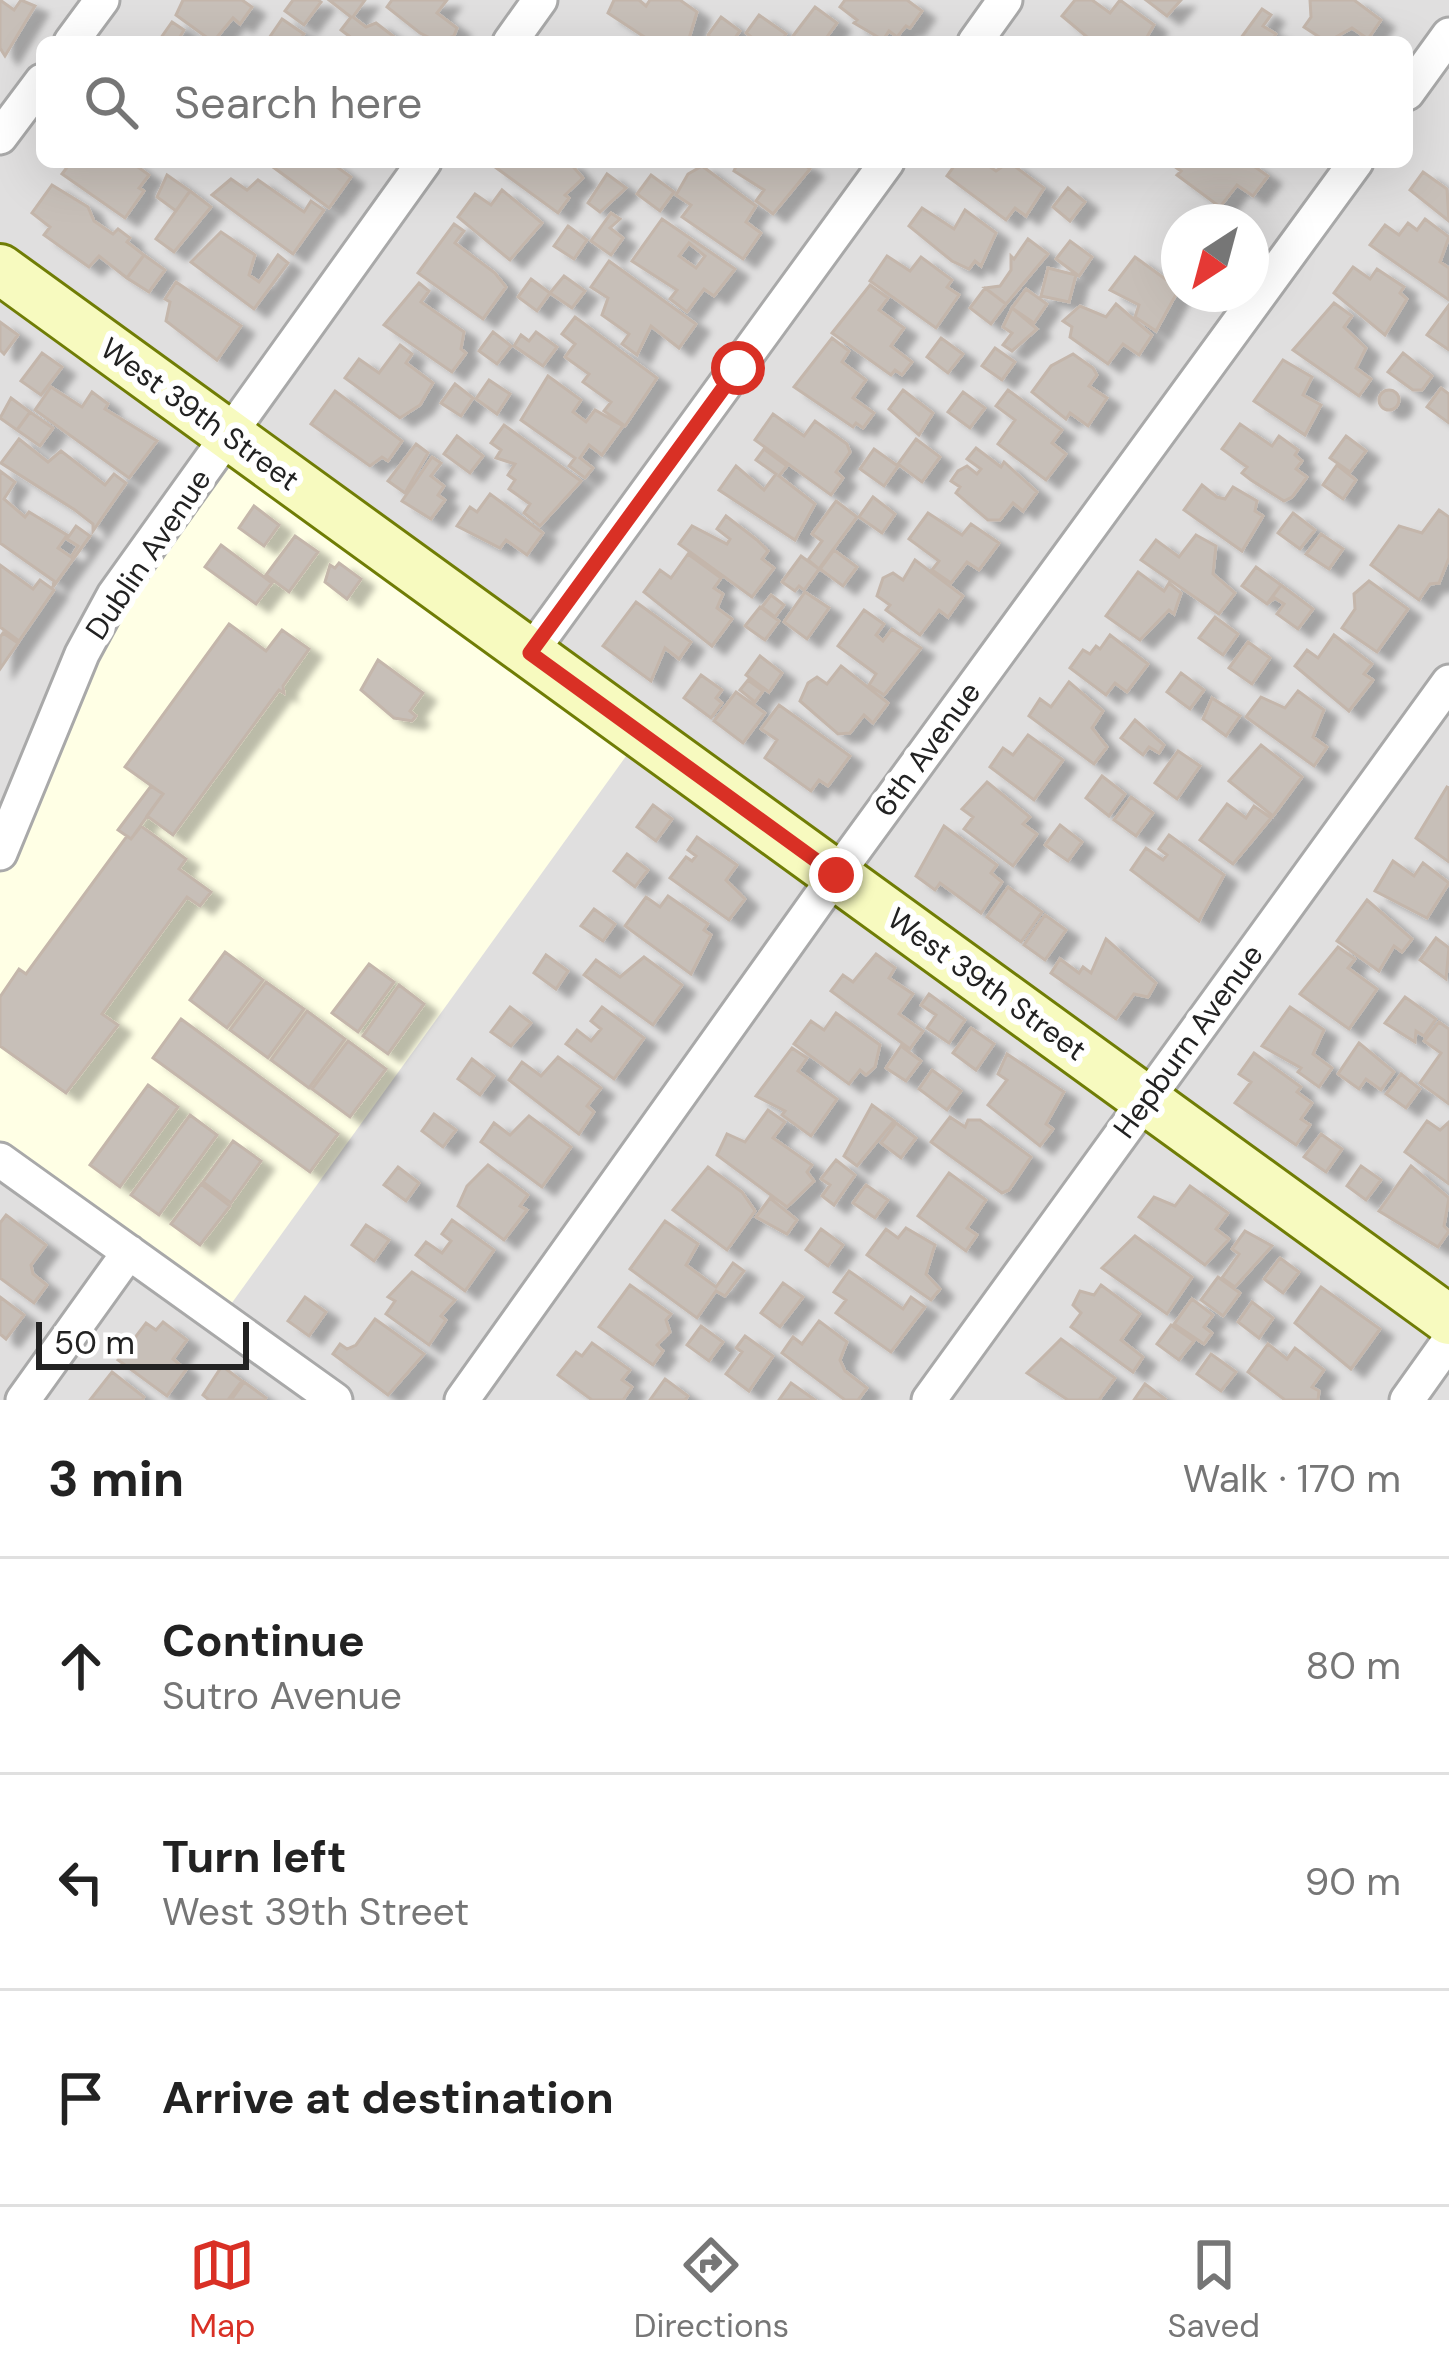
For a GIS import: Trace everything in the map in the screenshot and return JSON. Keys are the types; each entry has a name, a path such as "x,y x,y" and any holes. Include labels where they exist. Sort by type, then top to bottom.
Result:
{"street":[{"path":"75,36 102,0"},
{"path":"514,36 540,0"},
{"path":"979,36 1005,0"},
{"path":"1413,85 1449,35"},
{"path":"0,137 36,89"},
{"name":"Dublin Avenue","path":"0,853 82,654 114,595 420,168"},
{"path":"530,653 883,168"},
{"name":"6th Avenue","path":"462,1400 836,875 1353,168"},
{"name":"West 39th Street","path":"0,268 1449,1320"},
{"name":"Hepburn Avenue","path":"929,1400 1449,682"},
{"path":"0,1160 335,1400"},
{"path":"23,1400 129,1252"},
{"path":"1406,1400 1449,1341"}],"shaded area":[{"path":"0,0 1449,0 1449,1400 0,1400"},
{"path":"228,434 642,734 221,1318 0,1161 0,853 82,654"}],"building":[{"path":"0,0 14,10 21,0 35,6 5,56 0,48"},
{"path":"183,0 242,0 252,7 240,24 233,18 218,36 205,36 176,15"},
{"path":"293,0 321,2 304,25 285,11"},
{"path":"329,0 365,0 353,17 366,27 376,23 393,36 349,36 341,30 351,17"},
{"path":"392,0 447,0 437,13 457,28 454,36 426,36 387,7"},
{"path":"614,0 639,0 646,6 650,0 680,0 697,12 690,36 643,36 608,13"},
{"path":"845,0 907,0 922,11 898,36 889,31 876,36 854,23 857,20 840,7"},
{"path":"1075,0 1092,0 1110,13 1120,0 1154,25 1148,36 1086,36 1062,16"},
{"path":"1146,0 1181,0 1167,16"},
{"path":"1310,0 1354,0 1381,20 1370,36 1352,28 1338,36 1318,36 1304,27 1311,17"},
{"path":"815,7 837,23 828,36 793,36"},
{"path":"1262,9 1271,15 1263,26 1275,36 1242,36"},
{"path":"759,15 786,34 750,36 746,33"},
{"path":"721,17 740,31 736,36 708,35"},
{"path":"282,19 304,34 303,36 270,36"},
{"path":"172,22 184,30 180,36 162,36"},
{"path":"66,168 139,168 149,175 125,218 62,174"},
{"path":"274,168 338,168 351,177 329,208"},
{"path":"496,168 574,168 583,178 565,195 569,198 558,213"},
{"path":"705,168 756,206 746,222 761,233 743,259 682,217 691,205 676,195 688,174"},
{"path":"953,168 1017,168 1044,188 1026,216 1015,208 1006,220 947,176"},
{"path":"1177,168 1257,168 1268,176 1253,196 1237,185 1222,204 1216,204 1177,175 1181,171"},
{"path":"810,169 773,214 756,201 764,190 734,171"},
{"path":"1423,172 1447,189 1449,221 1410,190"},
{"path":"607,174 626,188 600,212 588,203"},
{"path":"167,175 190,191 176,211 157,197"},
{"path":"651,175 674,192 660,211 637,194"},
{"path":"231,179 247,190 258,180 304,212 311,201 324,210 293,254 212,195"},
{"path":"52,185 88,207 94,221 113,234 118,229 130,238 127,242 144,255 127,278 99,256 89,267 44,235 50,227 32,213"},
{"path":"1068,188 1085,202 1070,221 1053,207"},
{"path":"502,190 542,223 510,260 458,217 475,194 491,205"},
{"path":"190,191 211,207 174,252 156,239"},
{"path":"922,208 954,229 965,210 996,233 981,266 975,261 969,269 952,261 909,226"},
{"path":"611,213 620,219 610,228 623,238 611,255 591,241"},
{"path":"662,219 735,269 714,296 704,289 687,312 670,299 677,290 632,261","holes":["689,243 705,256 696,268 679,256"]},
{"path":"1425,219 1449,237 1440,262 1449,268 1449,300 1370,245 1385,225 1399,235 1408,223 1417,230"},
{"path":"454,224 464,231 455,243 506,287 483,319 418,273"},
{"path":"568,226 587,240 574,259 554,246"},
{"path":"221,232 255,255 249,275 259,282 278,255 288,263 254,309 191,262"},
{"path":"1028,239 1048,254 1006,304 985,288 1000,286 1011,270 1011,256 1014,259"},
{"path":"1070,241 1092,257 1079,276 1056,259"},
{"path":"144,255 165,270 149,292 127,278"},
{"path":"887,256 910,271 921,257 952,280 947,287 959,295 936,328 870,281"},
{"path":"1135,257 1161,276 1161,312 1166,312 1156,331 1135,317 1139,305 1110,290"},
{"path":"609,261 696,324 679,348 651,326 637,355 622,344 629,334 602,315 608,298 591,287"},
{"path":"1353,267 1370,279 1377,269 1404,287 1400,293 1407,299 1385,335 1334,293"},
{"path":"1048,268 1076,275 1069,302 1041,296"},
{"path":"564,276 585,291 572,308 550,293"},
{"path":"531,279 550,293 537,311 518,297"},
{"path":"176,282 241,326 217,360 166,321 170,302 165,299"},
{"path":"419,283 429,291 421,302 464,332 461,349 466,353 452,372 384,325"},
{"path":"870,285 888,298 879,310 904,328 891,346 912,362 902,375 895,370 891,375 832,333"},
{"path":"985,288 1006,304 991,324 970,308"},
{"path":"1026,289 1047,304 1034,323 1012,308"},
{"path":"1334,303 1352,316 1344,327 1366,348 1356,368 1371,379 1359,396 1293,350"},
{"path":"1116,304 1152,335 1139,355 1123,344 1108,364 1070,337 1072,327 1063,321 1080,306 1106,317"},
{"path":"1449,305 1449,350 1427,335"},
{"path":"1012,308 1037,329 1012,351 1003,345 1012,333 1003,327"},
{"path":"575,317 657,378 625,426 604,411 611,402 583,382 589,374 565,357 575,344 562,334"},
{"path":"0,322 18,335 4,354 0,350"},
{"path":"493,332 511,346 497,364 479,351"},
{"path":"536,332 557,347 543,366 514,346 521,335 529,341"},
{"path":"832,338 849,351 842,362 866,380 853,398 874,413 863,428 856,423 853,427 794,387"},
{"path":"941,338 963,354 948,373 927,357"},
{"path":"400,345 412,354 406,363 433,383 420,405 400,418 345,378 359,359 379,373"},
{"path":"995,348 1015,362 1002,380 982,366"},
{"path":"42,353 62,367 41,395 21,381"},
{"path":"1403,353 1432,376 1422,390 1413,390 1388,372"},
{"path":"1073,354 1093,368 1097,375 1089,386 1107,398 1088,426 1070,413 1066,419 1032,392 1051,366"},
{"path":"1283,360 1312,377 1303,395 1321,405 1305,435 1254,401"},
{"path":"548,376 581,400 573,412 586,422 595,410 623,426 602,455 589,445 580,458 593,468 585,478 569,466 575,458 521,420"},
{"path":"489,380 510,394 497,414 476,399"},
{"path":"455,384 473,398 461,416 441,403"},
{"path":"51,387 82,407 92,392 108,404 105,409 157,441 129,478 35,410"},
{"path":"1441,388 1449,394 1449,423 1427,407"},
{"path":"903,390 933,413 919,435 889,409"},
{"path":"1008,390 1062,430 1052,443 1066,454 1046,480 998,444 1015,420 996,406"},
{"path":"1389,390 1399,400 1389,410 1379,400"},
{"path":"335,391 402,441 388,461 382,457 370,466 311,424"},
{"path":"963,392 985,408 970,428 948,412"},
{"path":"11,398 30,412 17,430 0,418"},
{"path":"30,412 53,428 40,446 17,430"},
{"path":"773,414 804,436 815,421 847,444 850,452 836,472 843,478 831,495 755,440"},
{"path":"1240,424 1272,446 1279,436 1298,450 1295,455 1302,461 1296,469 1307,477 1292,497 1284,501 1251,480 1242,473 1247,467 1222,449"},
{"path":"504,425 581,481 540,526 524,513 530,504 509,489 515,480 508,475 515,464 496,458 501,450 491,443"},
{"path":"457,436 483,456 470,473 444,454"},
{"path":"1346,436 1366,451 1350,472 1330,458"},
{"path":"19,439 48,462 61,451 105,485 114,474 126,483 93,531 93,524 75,510 1,463"},
{"path":"916,439 940,457 922,482 898,464"},
{"path":"416,444 428,453 405,493 388,481"},
{"path":"976,448 1001,467 1004,462 1037,492 1023,511 1013,503 1000,520 988,520 956,493 960,487 951,481 958,471 967,466 977,474 981,469 967,459"},
{"path":"764,449 787,466 779,476 815,504 795,540 719,490 736,466 764,490 776,474 756,460"},
{"path":"874,449 898,466 884,486 860,469"},
{"path":"432,457 441,463 431,476 444,486 438,495 445,500 431,519 402,501"},
{"path":"1337,465 1356,480 1343,499 1323,485"},
{"path":"0,471 15,482 4,499 25,517 29,512 67,535 58,548 71,557 78,546 67,539 76,526 90,536 53,587 54,581 0,543"},
{"path":"1202,485 1217,497 1225,499 1233,487 1257,501 1255,511 1263,516 1242,551 1184,510"},
{"path":"490,494 543,533 527,555 506,540 500,548 457,526 470,507 477,512"},
{"path":"873,497 895,514 882,533 859,517"},
{"path":"836,501 857,517 819,569 808,560 822,541 812,534"},
{"path":"254,506 279,525 264,546 239,528"},
{"path":"1439,510 1449,517 1449,558 1439,583 1430,584 1419,600 1371,565 1399,526 1422,533"},
{"path":"928,513 962,535 971,524 999,543 979,570 967,562 951,583 932,570 939,561 909,539"},
{"path":"1293,513 1315,530 1300,549 1278,533"},
{"path":"726,516 768,551 762,559 774,568 752,597 679,544 692,526 727,544 730,539 717,529"},
{"path":"1321,534 1343,549 1329,569 1306,554"},
{"path":"1196,535 1216,546 1213,574 1235,593 1219,614 1141,560 1156,540 1179,557"},
{"path":"295,536 318,552 289,592 266,575"},
{"path":"221,545 272,583 256,604 205,567"},
{"path":"834,550 857,567 843,586 820,569"},
{"path":"688,554 721,578 714,588 723,594 717,608 732,619 712,646 644,592 660,570 671,578"},
{"path":"801,556 819,569 804,590 799,586 795,591 782,582"},
{"path":"915,560 963,596 948,617 939,610 920,635 886,610 890,605 877,596 883,578 893,573 903,580"},
{"path":"339,563 361,579 347,599 325,582 330,565 335,568"},
{"path":"0,565 33,589 40,580 54,590 19,641 0,627"},
{"path":"1256,567 1281,585 1267,604 1242,586"},
{"path":"1138,572 1164,591 1169,583 1181,593 1174,614 1169,610 1140,640 1106,616"},
{"path":"1369,581 1408,609 1377,652 1342,628 1355,609 1354,594"},
{"path":"1281,585 1313,609 1298,629 1277,614 1284,604 1275,598 1267,604"},
{"path":"805,592 829,608 807,639 784,622"},
{"path":"771,595 784,605 775,617 762,607"},
{"path":"636,602 691,642 679,659 665,648 651,681 603,646"},
{"path":"760,607 779,621 765,640 745,626"},
{"path":"864,610 884,624 876,635 883,641 892,629 921,648 884,695 869,685 876,674 838,646"},
{"path":"1215,617 1238,634 1223,655 1199,638"},
{"path":"229,624 266,651 282,630 309,649 283,686 284,693 279,690 173,835 147,816 163,794 125,767"},
{"path":"3,633 18,643 0,669 0,637"},
{"path":"1110,635 1148,664 1127,692 1115,683 1106,695 1070,668 1083,650 1090,654 1096,646 1100,649"},
{"path":"1334,635 1372,664 1364,674 1373,680 1349,711 1295,666 1307,650 1318,658"},
{"path":"1248,642 1270,658 1252,684 1229,668"},
{"path":"760,656 782,673 769,692 746,675"},
{"path":"378,660 423,693 410,711 416,716 412,721 394,718 361,690"},
{"path":"841,666 888,703 873,723 864,715 850,733 838,734 800,701 808,683 817,677 827,684"},
{"path":"1181,673 1204,690 1190,709 1167,692"},
{"path":"701,675 722,690 716,698 722,703 711,718 684,698"},
{"path":"748,680 763,691 755,702 740,690"},
{"path":"1069,682 1103,711 1092,728 1107,747 1094,764 1029,716 1040,699 1051,707"},
{"path":"1298,691 1324,710 1313,737 1327,747 1314,766 1246,717 1261,697 1285,708"},
{"path":"736,692 765,713 743,743 714,721"},
{"path":"1212,698 1240,716 1226,736 1203,719"},
{"path":"779,705 850,756 828,786 819,780 811,791 765,758 777,740 761,729"},
{"path":"1135,720 1164,745 1159,753 1149,747 1143,755 1121,738"},
{"path":"1028,735 1063,760 1034,800 990,767 1003,748 1013,755"},
{"path":"1261,745 1302,777 1273,816 1229,781"},
{"path":"1178,751 1200,766 1177,799 1155,783"},
{"path":"1102,776 1125,794 1109,816 1086,798"},
{"path":"987,782 1030,817 1023,824 1037,834 1013,866 964,829 973,817 962,809"},
{"path":"151,786 163,794 131,839 118,830"},
{"path":"1449,788 1449,862 1416,838"},
{"path":"1131,797 1153,813 1136,836 1114,820"},
{"path":"1227,804 1246,818 1254,806 1271,818 1233,864 1200,840"},
{"path":"653,805 672,819 656,841 637,827"},
{"path":"1060,825 1082,842 1068,861 1045,845"},
{"path":"141,826 186,859 179,869 211,892 200,906 187,897 102,1014 118,1025 66,1093 0,1046 0,997 19,969 26,974 127,836 131,839"},
{"path":"944,826 997,865 991,873 1002,882 981,913 940,883 935,890 916,876"},
{"path":"1169,835 1224,875 1199,921 1131,870 1146,848 1163,860 1167,855 1159,849"},
{"path":"697,837 737,865 726,880 745,899 729,920 670,878 686,857 692,861 696,856 688,850"},
{"path":"627,854 648,870 635,887 614,871"},
{"path":"1393,861 1414,876 1423,863 1449,883 1427,918 1375,891"},
{"path":"1008,887 1042,912 1021,942 987,917"},
{"path":"668,896 708,924 704,930 711,935 691,974 625,926 646,897 660,907"},
{"path":"1367,900 1412,939 1402,952 1394,946 1379,971 1337,941"},
{"path":"594,909 615,924 603,941 581,926"},
{"path":"1045,915 1066,930 1045,960 1024,945"},
{"path":"1436,938 1449,948 1446,979 1420,960"},
{"path":"1106,939 1156,983 1148,997 1134,994 1116,1019 1051,973 1060,959 1079,973 1083,967 1091,973"},
{"path":"1338,947 1355,959 1348,968 1377,989 1349,1029 1300,994"},
{"path":"225,952 263,980 227,1028 190,1000"},
{"path":"876,954 895,968 889,978 913,994 899,1014 923,1031 910,1049 831,991 843,975 853,982"},
{"path":"546,955 568,971 556,989 534,973"},
{"path":"644,957 682,985 653,1025 584,975 596,960 620,977"},
{"path":"369,964 394,982 358,1032 332,1013"},
{"path":"266,982 304,1009 268,1058 230,1030"},
{"path":"399,985 424,1004 388,1054 363,1036"},
{"path":"929,994 965,1020 949,1043 927,1028 936,1015 921,1005"},
{"path":"1405,997 1436,1019 1424,1036 1416,1031 1415,1042 1385,1023"},
{"path":"510,1007 531,1023 511,1046 491,1032"},
{"path":"602,1007 644,1038 614,1079 566,1044 577,1030 591,1041 601,1029 591,1021"},
{"path":"1290,1007 1324,1030 1313,1054 1332,1068 1319,1087 1298,1072 1301,1068 1262,1046"},
{"path":"307,1011 345,1039 309,1088 271,1060"},
{"path":"836,1013 880,1045 875,1067 866,1075 860,1070 849,1084 794,1044 811,1021 824,1030"},
{"path":"181,1019 338,1134 310,1172 153,1058"},
{"path":"1439,1022 1449,1029 1449,1104 1420,1083 1441,1053 1424,1041"},
{"path":"971,1028 994,1044 976,1070 953,1053"},
{"path":"348,1041 386,1069 350,1117 312,1089"},
{"path":"1359,1043 1394,1072 1381,1090 1366,1079 1359,1089 1338,1074"},
{"path":"901,1046 921,1061 906,1081 886,1068"},
{"path":"792,1048 807,1058 798,1071 837,1099 811,1136 782,1115 785,1111 756,1096"},
{"path":"1254,1053 1301,1087 1297,1092 1312,1103 1301,1119 1310,1125 1296,1145 1235,1103 1251,1082 1239,1074"},
{"path":"1007,1054 1064,1092 1046,1124 1053,1129 1040,1146 988,1105 1007,1080 998,1074"},
{"path":"558,1057 601,1088 587,1106 594,1112 579,1134 509,1080 522,1062 541,1076"},
{"path":"472,1059 494,1076 480,1095 458,1079"},
{"path":"932,1070 961,1091 947,1110 919,1089"},
{"path":"1401,1074 1420,1089 1406,1108 1386,1094"},
{"path":"148,1085 178,1107 120,1187 90,1165"},
{"path":"872,1105 894,1121 857,1166 844,1156"},
{"path":"768,1110 785,1122 773,1138 812,1165 807,1172 814,1181 787,1207 717,1155 727,1134 745,1142"},
{"path":"434,1114 456,1130 443,1147 422,1131"},
{"path":"190,1115 217,1135 159,1215 131,1195"},
{"path":"529,1116 571,1147 542,1187 481,1142 494,1123 510,1135"},
{"path":"950,1117 965,1127 968,1120 980,1120 1031,1157 1009,1190 1002,1193 931,1142"},
{"path":"1427,1121 1440,1130 1449,1122 1449,1184 1405,1152"},
{"path":"896,1123 916,1138 901,1158 881,1143"},
{"path":"1321,1134 1342,1149 1326,1172 1304,1157"},
{"path":"233,1141 261,1161 231,1203 203,1182"},
{"path":"836,1160 855,1175 834,1205 822,1196 830,1185 821,1179"},
{"path":"488,1165 528,1195 520,1206 527,1210 504,1240 458,1206 467,1186"},
{"path":"1361,1166 1381,1180 1366,1200 1347,1186"},
{"path":"1411,1166 1449,1198 1444,1226 1449,1231 1438,1247 1379,1211"},
{"path":"398,1167 419,1183 406,1201 384,1185"},
{"path":"708,1167 742,1192 755,1211 727,1250 673,1210"},
{"path":"949,1173 986,1200 967,1228 977,1235 966,1251 918,1216"},
{"path":"201,1184 230,1206 200,1245 171,1224"},
{"path":"866,1185 888,1200 875,1218 853,1203"},
{"path":"1190,1186 1228,1213 1216,1229 1229,1239 1205,1265 1139,1217 1154,1197 1175,1206"},
{"path":"770,1198 797,1220 787,1234 756,1217"},
{"path":"6,1215 46,1245 31,1265 33,1274 47,1285 34,1303 0,1278 0,1223"},
{"path":"452,1220 494,1250 465,1291 416,1255 426,1242 442,1253 451,1241 442,1234"},
{"path":"665,1221 698,1244 686,1265 716,1287 733,1263 744,1271 725,1296 716,1291 697,1318 630,1269"},
{"path":"366,1225 389,1240 374,1261 352,1245"},
{"path":"906,1228 935,1245 926,1274 940,1289 931,1300 867,1255 886,1229 898,1238"},
{"path":"821,1229 843,1245 828,1266 806,1250"},
{"path":"1245,1231 1272,1246 1235,1287 1222,1278 1239,1254 1232,1249"},
{"path":"1135,1236 1192,1277 1167,1314 1102,1268"},
{"path":"1280,1258 1299,1272 1283,1293 1264,1279"},
{"path":"849,1271 903,1309 911,1297 925,1307 891,1352 836,1313 846,1300 834,1292"},
{"path":"412,1272 455,1300 441,1316 446,1320 429,1345 386,1314 395,1301 388,1297"},
{"path":"1218,1277 1240,1293 1223,1316 1201,1300"},
{"path":"783,1283 803,1297 780,1327 761,1313"},
{"path":"630,1285 671,1314 666,1320 670,1332 657,1345 663,1351 653,1365 599,1327"},
{"path":"1101,1285 1140,1314 1121,1340 1143,1357 1133,1372 1071,1327 1081,1313 1073,1305 1080,1291 1094,1295"},
{"path":"1321,1287 1380,1329 1351,1369 1295,1323"},
{"path":"0,1297 24,1315 6,1339 0,1334"},
{"path":"305,1297 326,1312 309,1336 288,1321"},
{"path":"1192,1299 1213,1315 1204,1327 1212,1333 1204,1344 1174,1324"},
{"path":"1252,1302 1273,1318 1259,1338 1238,1322"},
{"path":"375,1319 424,1354 388,1395 333,1354 340,1344 347,1349 356,1345"},
{"path":"819,1321 847,1342 840,1360 845,1371 867,1388 858,1400 845,1400 782,1353 793,1337 802,1344"},
{"path":"163,1322 187,1340 173,1359 186,1370 167,1396 118,1360 146,1323 156,1330"},
{"path":"1171,1325 1194,1341 1179,1360 1157,1344"},
{"path":"701,1326 723,1342 709,1361 687,1345"},
{"path":"745,1336 773,1356 749,1391 726,1374 742,1352 736,1348"},
{"path":"1061,1339 1115,1378 1099,1400 1068,1400 1027,1373"},
{"path":"592,1343 630,1370 622,1380 632,1387 623,1400 592,1400 558,1375 576,1352 582,1356"},
{"path":"1268,1344 1287,1359 1295,1348 1324,1370 1312,1387 1319,1391 1318,1400 1285,1400 1248,1372"},
{"path":"1211,1354 1236,1372 1221,1391 1197,1374"},
{"path":"222,1366 242,1381 228,1400 209,1400 203,1395"},
{"path":"112,1372 144,1397 142,1400 90,1400"},
{"path":"665,1379 688,1396 685,1400 650,1400"},
{"path":"244,1382 266,1398 265,1400 231,1400"},
{"path":"791,1383 815,1400 779,1400"},
{"path":"1145,1384 1165,1399 1134,1400"}],"route":[{"path":"738,368 530,653 836,875"}]}
